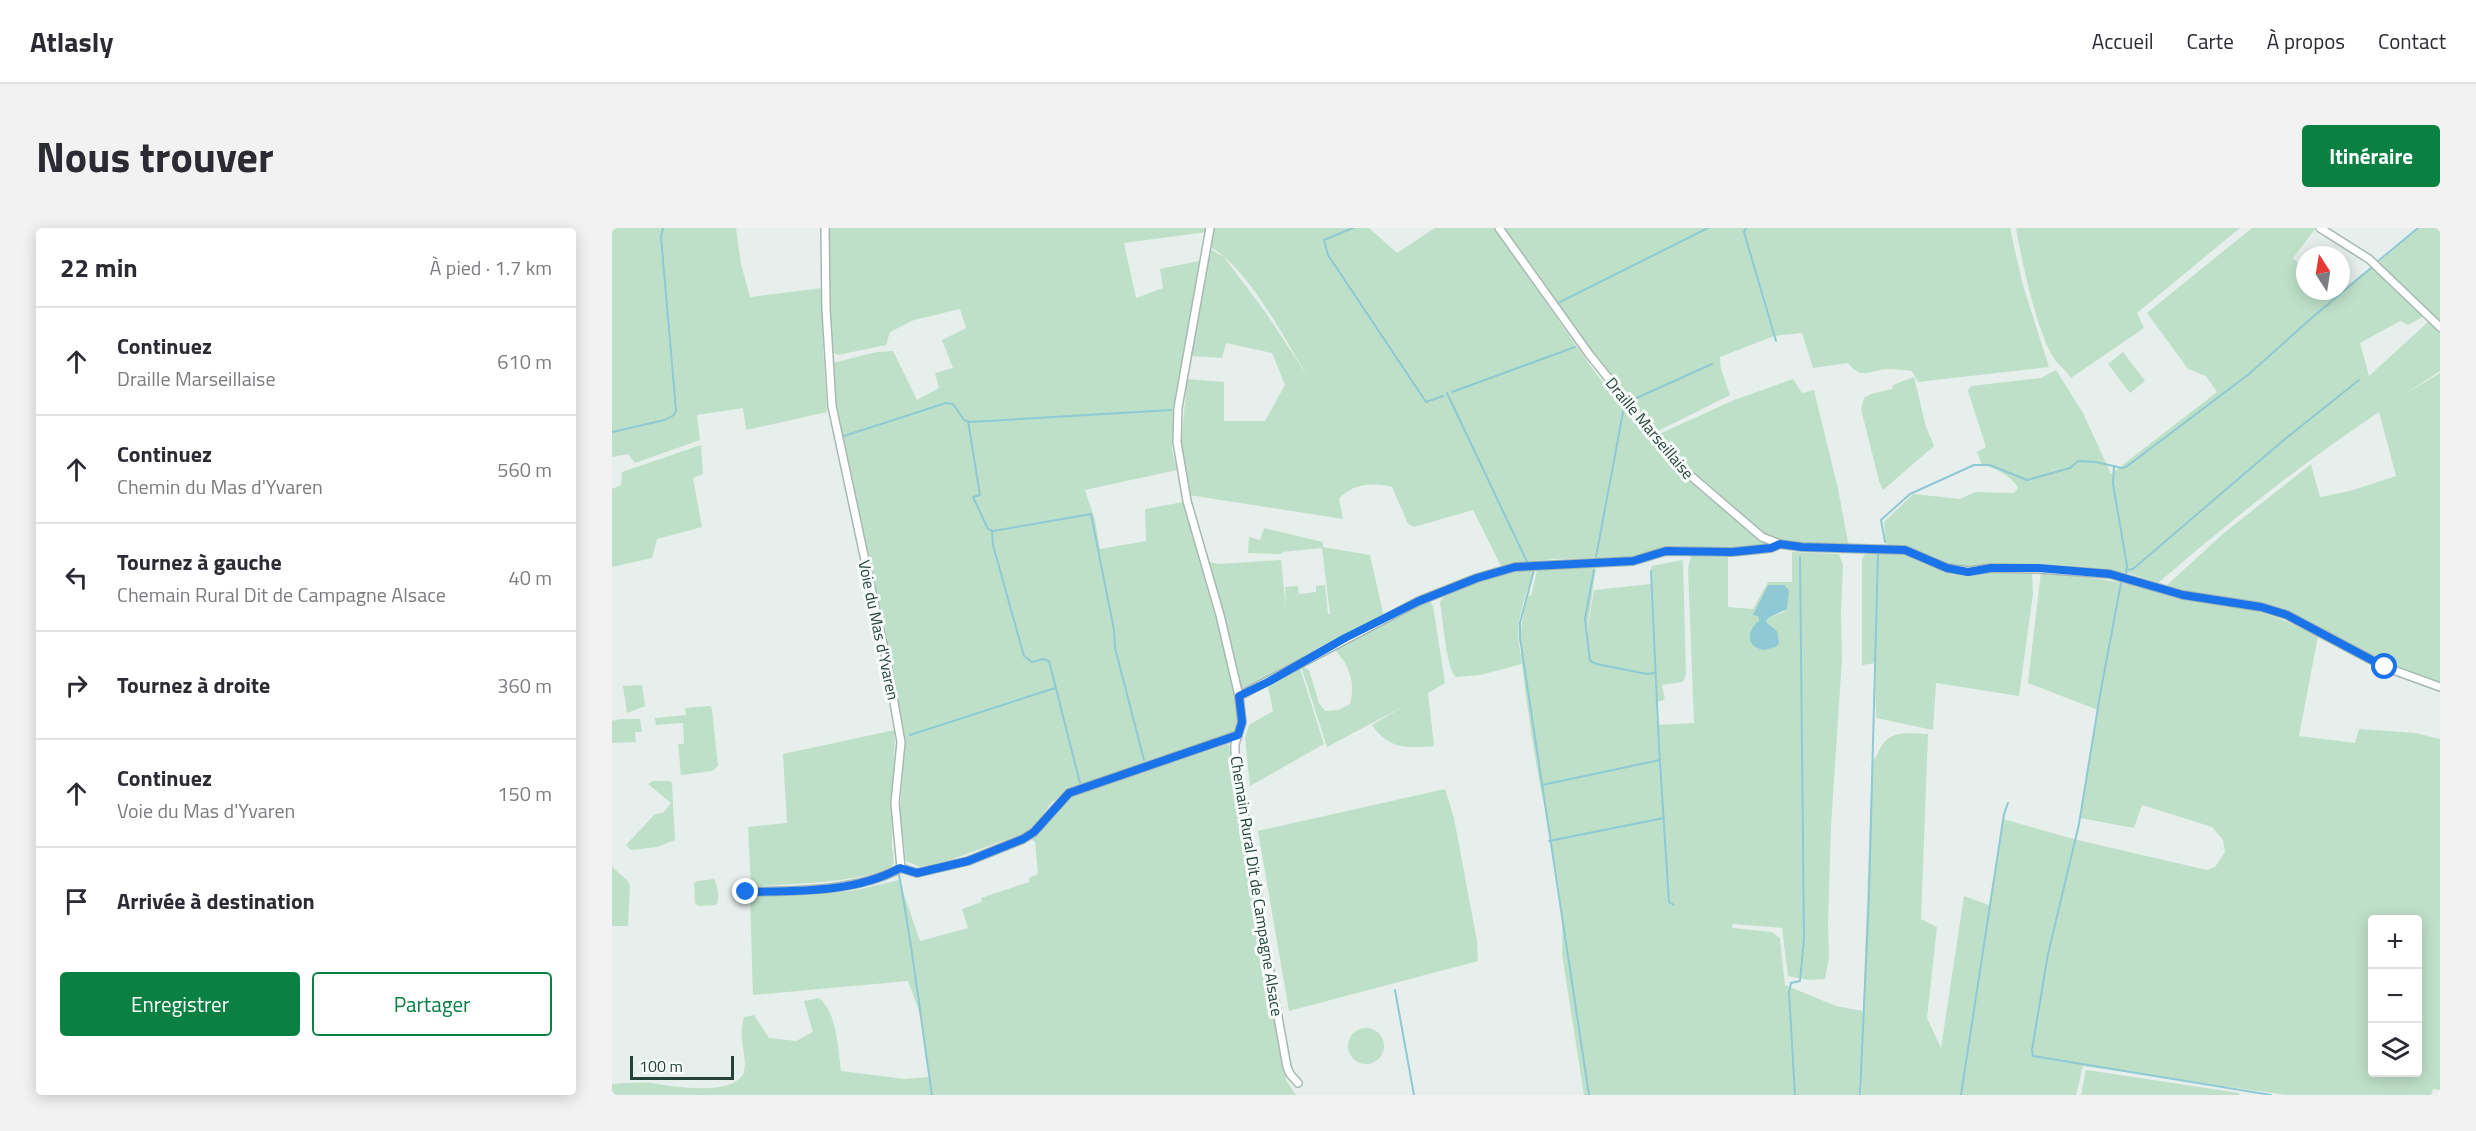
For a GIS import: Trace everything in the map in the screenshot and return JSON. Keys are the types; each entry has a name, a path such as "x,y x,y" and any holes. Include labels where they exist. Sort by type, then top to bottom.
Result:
{"street":[{"name":"Voie du Mas d'Yvaren","path":"825,228 826,309 832,406 887,663 901,742 895,803 900,868"},
{"name":"Chemain Rural Dit de Campagne Alsace","path":"1210,228 1179,399 1177,442 1187,501 1220,615 1239,696 1242,722 1235,752 1263,933 1287,1067 1298,1083"},
{"name":"Draille Marseillaise","path":"1499,228 1589,354 1677,464 1762,537 1780,544 1802,547 1905,550 1947,568 1968,572 1991,568 2038,568 2110,574 2183,595 2261,607 2287,615 2385,667 2440,687"},
{"path":"2320,228 2369,259 2440,327"},
{"path":"1239,696 1345,638 1419,601 1477,578 1515,567 1633,561 1666,551 1732,552 1771,548 1780,544"},
{"path":"738,892 851,886 890,874 900,868 917,873 968,861 1023,839 1034,832 1069,793 1238,735"}],"green space":[{"path":"612,228 736,228 741,264 750,297 822,288 827,412 746,430 743,408 697,415 700,440 635,463 628,454 612,457"},
{"path":"828,228 1208,228 1207,232 1124,243 1136,298 1163,288 1160,269 1203,260 1175,395 1172,450 1177,470 1085,490 1095,520 1100,549 1146,541 1145,509 1183,502 1235,695 1238,722 1231,734 1066,791 1051,803 1038,822 1025,833 947,861 920,867 906,861 900,812 905,738 884,625 835,409 832,363 877,352 893,351 917,400 939,388 935,373 953,368 942,340 966,328 960,309 914,320 890,332 886,345 838,355 831,352"},
{"path":"1213,228 1369,228 1397,253 1435,228 1495,228 1570,337 1623,408 1682,473 1715,503 1767,541 1767,546 1667,550 1629,558 1555,559 1526,562 1502,568 1473,510 1414,527 1408,524 1392,487 1370,485 1350,490 1339,499 1343,519 1189,495 1181,449 1187,379 1224,382 1224,421 1265,421 1285,385 1272,353 1226,343 1222,358 1192,356 1210,249 1223,256 1211,247","holes":["1225,258 1253,288 1308,377 1266,313"]},
{"path":"1502,228 2010,228 2022,282 2049,367 1918,382 1912,371 1888,369 1862,373 1857,372 1848,363 1813,368 1802,333 1774,336 1720,357 1721,369 1730,395 1656,432 1584,344"},
{"path":"2016,228 2240,228 2137,313 2144,328 2071,378 2053,357 2041,330"},
{"path":"2252,228 2316,228 2302,246 2296,246 2296,254 2293,258 2296,261 2296,300 2350,300 2350,284 2372,266 2424,316 2408,325 2400,321 2360,343 2369,376 2429,321 2440,332 2440,371 2405,394 2440,373 2440,684 2390,665 2294,615 2259,603 2211,597 2166,586 2224,533 2311,464 2320,497 2350,491 2396,476 2379,412 2266,494 2158,583 2129,573 2033,565 1974,569 1944,564 1919,553 1886,544 1884,522 1913,494 1960,499 1975,492 2014,493 2018,488 2003,473 1982,465 1977,452 1986,447 1968,391 1971,386 2041,378 2056,370 2083,413 2111,474 2217,392 2206,376 2188,369 2147,313"},
{"path":"2419,228 2440,228 2440,324 2380,266 2379,262"},
{"path":"2123,352 2145,381 2130,393 2108,364"},
{"path":"1914,377 1926,427 1934,446 1883,490 1861,409 1864,398 1892,389 1893,385"},
{"path":"1793,379 1802,393 1814,390 1838,489 1849,547 1788,544 1764,535 1683,467 1657,435 1734,400"},
{"path":"701,445 703,474 693,478 702,527 657,539 652,558 612,567 612,489 621,485 622,472"},
{"path":"1264,528 1323,542 1323,547 1370,555 1384,617 1353,631 1243,691 1240,690 1209,562 1219,564 1281,560 1286,610 1285,587 1298,586 1299,594 1316,592 1316,586 1325,585 1328,614 1330,614 1322,548 1282,552 1282,554 1248,553 1249,537 1260,540"},
{"path":"1792,552 1839,554 1843,565 1842,659 1831,826 1829,957 1825,979 1808,980 1788,976 1782,928 1733,924 1732,928 1772,932 1780,938 1785,985 1836,1006 1863,1011 1872,762 1886,740 1897,734 1928,734 1921,919 1937,927 1927,1018 1941,1048 1964,896 1989,905 2003,819 2073,839 2207,870 2215,867 2225,852 2223,840 2212,827 2142,805 2134,828 2080,818 2098,710 2028,683 2041,572 2117,582 2241,607 2286,621 2318,636 2299,736 2355,743 2359,729 2415,733 2440,739 2440,1090 2433,1089 2431,1095 2287,1095 2083,1066 2076,1095 1862,1095 1862,1071 1861,1095 1584,1095 1562,954 1561,913 1556,872 1535,758 1522,664 1480,675 1456,677 1447,654 1440,603 1444,595 1477,580 1535,568 1519,622 1521,655 1521,629 1527,596 1531,596 1537,570 1596,567 1585,647 1594,590 1652,584 1651,566 1683,560 1686,674 1683,682 1662,685 1665,700 1656,702 1657,725 1694,723 1688,568 1691,556 1728,557 1728,607 1753,609 1768,582 1792,582","holes":["1787,587 1784,612 1768,618 1766,622 1777,631 1776,647 1758,649 1750,638 1759,621 1758,616"]},
{"path":"1870,552 1906,553 1956,574 2028,571 2032,573 2033,594 2019,696 1936,683 1933,730 1876,718 1875,663 1862,665 1862,560 1864,555"},
{"path":"1429,600 1433,606 1445,683 1428,693 1434,746 1399,746 1385,739 1372,725 1404,706 1327,747 1301,666 1309,670 1319,703 1325,711 1338,710 1350,704 1352,681 1350,674 1344,661 1334,649"},
{"path":"1300,668 1324,744 1250,786 1245,738 1249,725 1273,711 1268,687"},
{"path":"642,685 645,706 627,713 623,686"},
{"path":"710,706 718,766 712,771 681,775 678,744 684,744 683,723 656,725 655,718 686,715 685,708"},
{"path":"640,719 642,732 635,732 636,742 612,743 612,721"},
{"path":"895,730 892,846 894,862 891,868 840,880 751,887 748,827 787,823 783,754"},
{"path":"1229,744 1257,927 1286,1080 1296,1095 612,1095 612,1084 635,1082 707,1088 730,1084 739,1079 744,1072 742,1025 744,1017 754,1015 769,1038 796,1041 813,1032 804,1001 819,998 830,1012 833,1021 841,1071 905,1079 930,1077 919,1011 908,981 753,995 750,895 852,891 899,880 920,941 968,928 962,909 982,902 981,898 1029,882 1029,878 1038,874 1035,842 1031,839 1071,796"},
{"path":"653,781 672,783 675,840 657,847 631,850 626,845 655,814 663,813 671,803 648,784"},
{"path":"1445,789 1454,818 1477,941 1478,961 1289,1011 1258,831"},
{"path":"612,867 627,880 630,886 628,926 612,926"},
{"path":"714,879 718,892 716,905 698,906 695,903 694,883"},
{"path":"1366,1028 1378,1034 1384,1046 1378,1058 1366,1064 1354,1058 1348,1046 1354,1034"},
{"path":"2086,1070 2239,1093 2239,1095 2081,1095"}],"water":[{"path":"1768,585 1784,585 1789,590 1787,609 1768,618 1766,622 1777,631 1779,643 1776,647 1764,650 1751,642 1750,633 1759,621 1758,616 1753,615"}],"waterway":[{"path":"612,432 665,420 674,415 676,410 661,237 663,228"},
{"path":"1353,228 1324,240 1328,255 1426,402 1443,396"},
{"path":"1560,302 1708,228"},
{"path":"1746,228 1744,232 1776,341"},
{"path":"2377,262 2418,228"},
{"path":"1885,542 1881,520 1910,494 1974,465 1990,465 2027,480 2070,468 2078,461 2126,467 2249,374 2371,268"},
{"path":"1452,392 1575,347"},
{"path":"1632,400 1712,364"},
{"path":"2126,570 2133,569 2285,439 2359,380"},
{"path":"1447,393 1528,564"},
{"path":"844,436 946,403 953,404 964,420 970,422 1171,410"},
{"path":"1596,557 1624,407"},
{"path":"968,421 980,495 973,497 988,529 993,531 1091,514 1114,630 1115,648 1144,760"},
{"path":"2114,466 2113,484 2127,566 2126,575"},
{"path":"992,531 993,545 1024,656 1032,662 1043,659 1049,661 1080,783"},
{"path":"1860,1095 1869,896 1878,553"},
{"path":"1795,1095 1789,992 1791,983 1800,981 1804,939 1800,557"},
{"path":"1534,570 1520,623 1520,638 1589,1095"},
{"path":"1594,570 1585,619 1590,661 1647,674 1655,673"},
{"path":"1651,571 1669,902 1674,905"},
{"path":"2121,583 2079,824 2048,954 2032,1050 2033,1056 2271,1095"},
{"path":"910,735 1055,688"},
{"path":"1542,785 1660,760"},
{"path":"1961,1095 2004,814 2008,803"},
{"path":"1549,841 1664,818"},
{"path":"899,875 932,1095"},
{"path":"1395,990 1414,1095"}],"route":[{"path":"746,892 851,886 890,874 900,868 917,873 968,861 1023,839 1045,821 1069,793 1238,735 1242,722 1239,696 1345,638 1440,592 1477,578 1527,565 1633,561 1666,551 1732,552 1771,548 1780,544 1841,549 1905,550 1947,568 1968,572 1991,568 2038,568 2110,574 2183,595 2261,607 2287,615 2385,667"}]}
